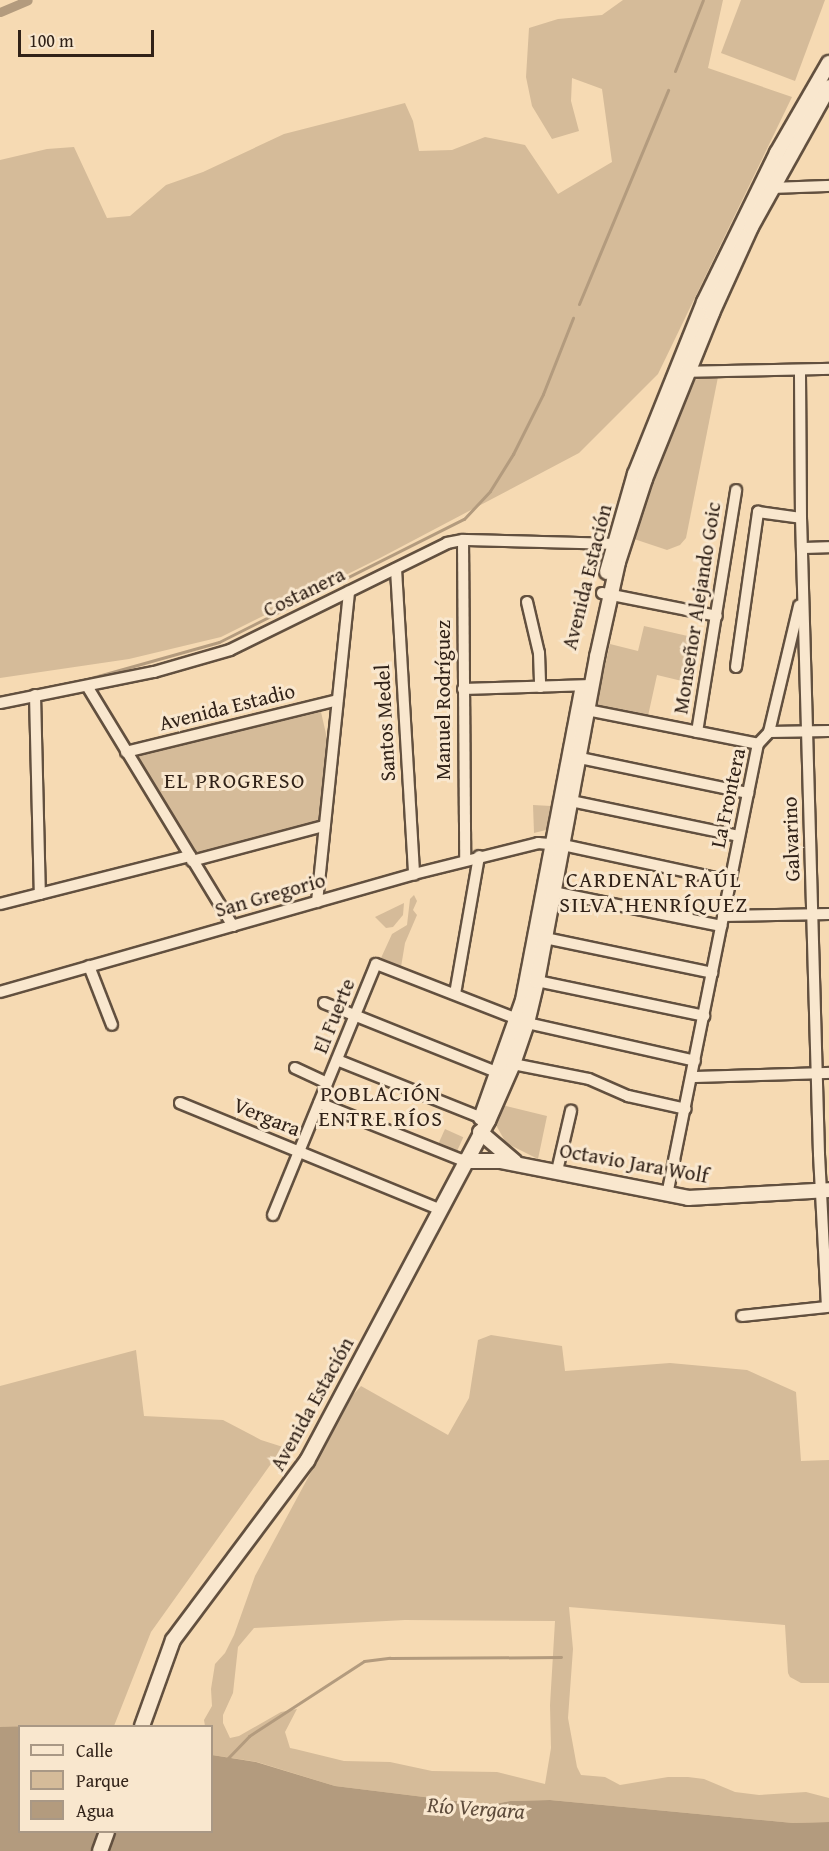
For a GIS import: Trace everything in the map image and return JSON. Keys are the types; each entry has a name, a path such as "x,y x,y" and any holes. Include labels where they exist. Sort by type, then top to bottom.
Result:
{"street":[{"name":"Avenida Estación","path":"505,1071 522,1021 550,891 583,709 619,544 684,372 717,303 765,188 801,123 829,63"},
{"name":"Avenida Estación","path":"801,123 829,87"},
{"path":"765,188 829,186"},
{"path":"684,372 829,369"},
{"name":"Galvarino","path":"800,370 801,518 816,1074 819,1154 825,1190 828,1301"},
{"name":"Monseñor Alejando Goic","path":"697,732 736,490"},
{"path":"736,667 758,512 801,518"},
{"name":"Costanera","path":"0,703 183,665 230,650 447,543 463,540 619,544"},
{"name":"Manuel Rodríguez","path":"463,540 465,860"},
{"path":"802,548 829,547"},
{"name":"Santos Medel","path":"396,569 414,874"},
{"name":"La Frontera","path":"668,1195 758,744 769,732 803,591"},
{"path":"317,902 350,592"},
{"path":"607,594 717,616"},
{"path":"527,602 539,653 540,687"},
{"path":"463,689 588,685"},
{"path":"87,686 233,926"},
{"path":"35,695 40,894"},
{"name":"Avenida Estadio","path":"126,752 337,700"},
{"name":"Avenida Estación","path":"558,844 571,801 579,758 583,709"},
{"path":"583,709 758,744"},
{"path":"769,732 829,731"},
{"path":"579,758 748,793"},
{"path":"571,801 738,836"},
{"path":"0,904 324,826"},
{"name":"San Gregorio","path":"0,992 414,874 538,843 558,844 730,881"},
{"path":"479,856 455,994 522,1021 695,1061"},
{"name":"Avenida Estación","path":"142,1725 167,1654 181,1628 307,1461 483,1124 505,1071 537,981 550,891"},
{"path":"550,891 722,921 829,914"},
{"path":"545,938 712,973"},
{"name":"El Fuerte","path":"273,1215 376,964 455,994"},
{"path":"89,966 112,1025"},
{"path":"537,981 704,1016"},
{"path":"324,1004 505,1071 589,1080 628,1096 686,1109"},
{"path":"337,1060 483,1124 517,1164"},
{"path":"295,1068 327,1083"},
{"path":"692,1077 829,1073"},
{"name":"Vergara","path":"180,1103 439,1209"},
{"path":"319,1103 464,1161"},
{"path":"557,1171 571,1111"},
{"path":"819,1154 829,1146"},
{"name":"Octavio Jara Wolf","path":"464,1161 490,1160 517,1164 668,1195 705,1199 825,1190"},
{"path":"742,1316 828,1301"},
{"path":"100,1851 106,1833"}],"green space":[{"path":"623,0 723,0 708,68 792,97 658,374 579,453 380,558 221,637 129,659 0,678 0,160 47,149 74,147 107,218 130,216 166,185 203,172 284,134 405,103 413,121 419,151 452,150 485,137 525,145 558,194 612,162 602,89 572,78 571,101 579,131 552,139 532,106 526,77 529,28 558,19 602,15"},
{"path":"741,0 825,0 795,81 721,53"},
{"path":"718,377 686,538 680,545 667,550 634,539 633,528 644,493 691,380"},
{"path":"644,626 692,637 682,681 657,675 648,716 596,705 610,644 638,651"},
{"path":"321,712 331,756 319,824 196,853 137,755"},
{"path":"533,805 551,806 550,829 534,833"},
{"path":"414,895 417,901 413,910 417,915 405,943 401,967 381,958 392,934 407,925 410,899"},
{"path":"404,903 403,915 393,927 386,928 375,917"},
{"path":"498,1104 547,1116 538,1159 506,1143 496,1125"},
{"path":"445,1129 463,1137 456,1154 437,1146"},
{"path":"491,1335 562,1346 565,1371 670,1363 747,1370 796,1392 801,1461 829,1460 829,1683 801,1683 790,1677 785,1625 569,1607 573,1649 568,1718 577,1767 581,1775 605,1777 620,1785 668,1777 688,1777 704,1779 735,1792 759,1795 806,1792 829,1798 829,1822 793,1823 550,1800 510,1801 489,1805 335,1786 257,1762 213,1755 213,1725 205,1725 204,1720 212,1706 211,1689 215,1664 225,1653 234,1635 255,1576 352,1396 361,1386 448,1435 469,1398 478,1340","holes":["405,1620 555,1621 550,1705 551,1748 545,1784 497,1772 432,1771 390,1762 344,1761 290,1748 285,1732 297,1709 281,1712 239,1736 230,1738 223,1723 223,1715 233,1693 238,1647 254,1628"]},
{"path":"136,1350 144,1416 223,1420 261,1440 283,1447 151,1632 114,1725 0,1727 0,1386"}],"water":[{"name":"Río Vergara","path":"18,1726 18,1833 213,1833 213,1755 256,1762 335,1786 489,1805 510,1801 550,1800 793,1823 829,1822 829,1851 0,1851 0,1727"}],"waterway":[{"path":"0,12 28,0"},
{"path":"675,71 703,0"},
{"path":"579,304 668,90"},
{"path":"66,685 219,642 464,519 490,491 513,454 543,394 573,318"},
{"path":"0,697 59,686"},
{"path":"227,1759 249,1736 364,1661 390,1658 561,1657"}],"district":[{"name":"EL PROGRESO","path":"235,781"},
{"name":"CARDENAL RAÚL SILVA HENRÍQUEZ","path":"654,892"},
{"name":"POBLACIÓN ENTRE RÍOS","path":"381,1106"}]}
